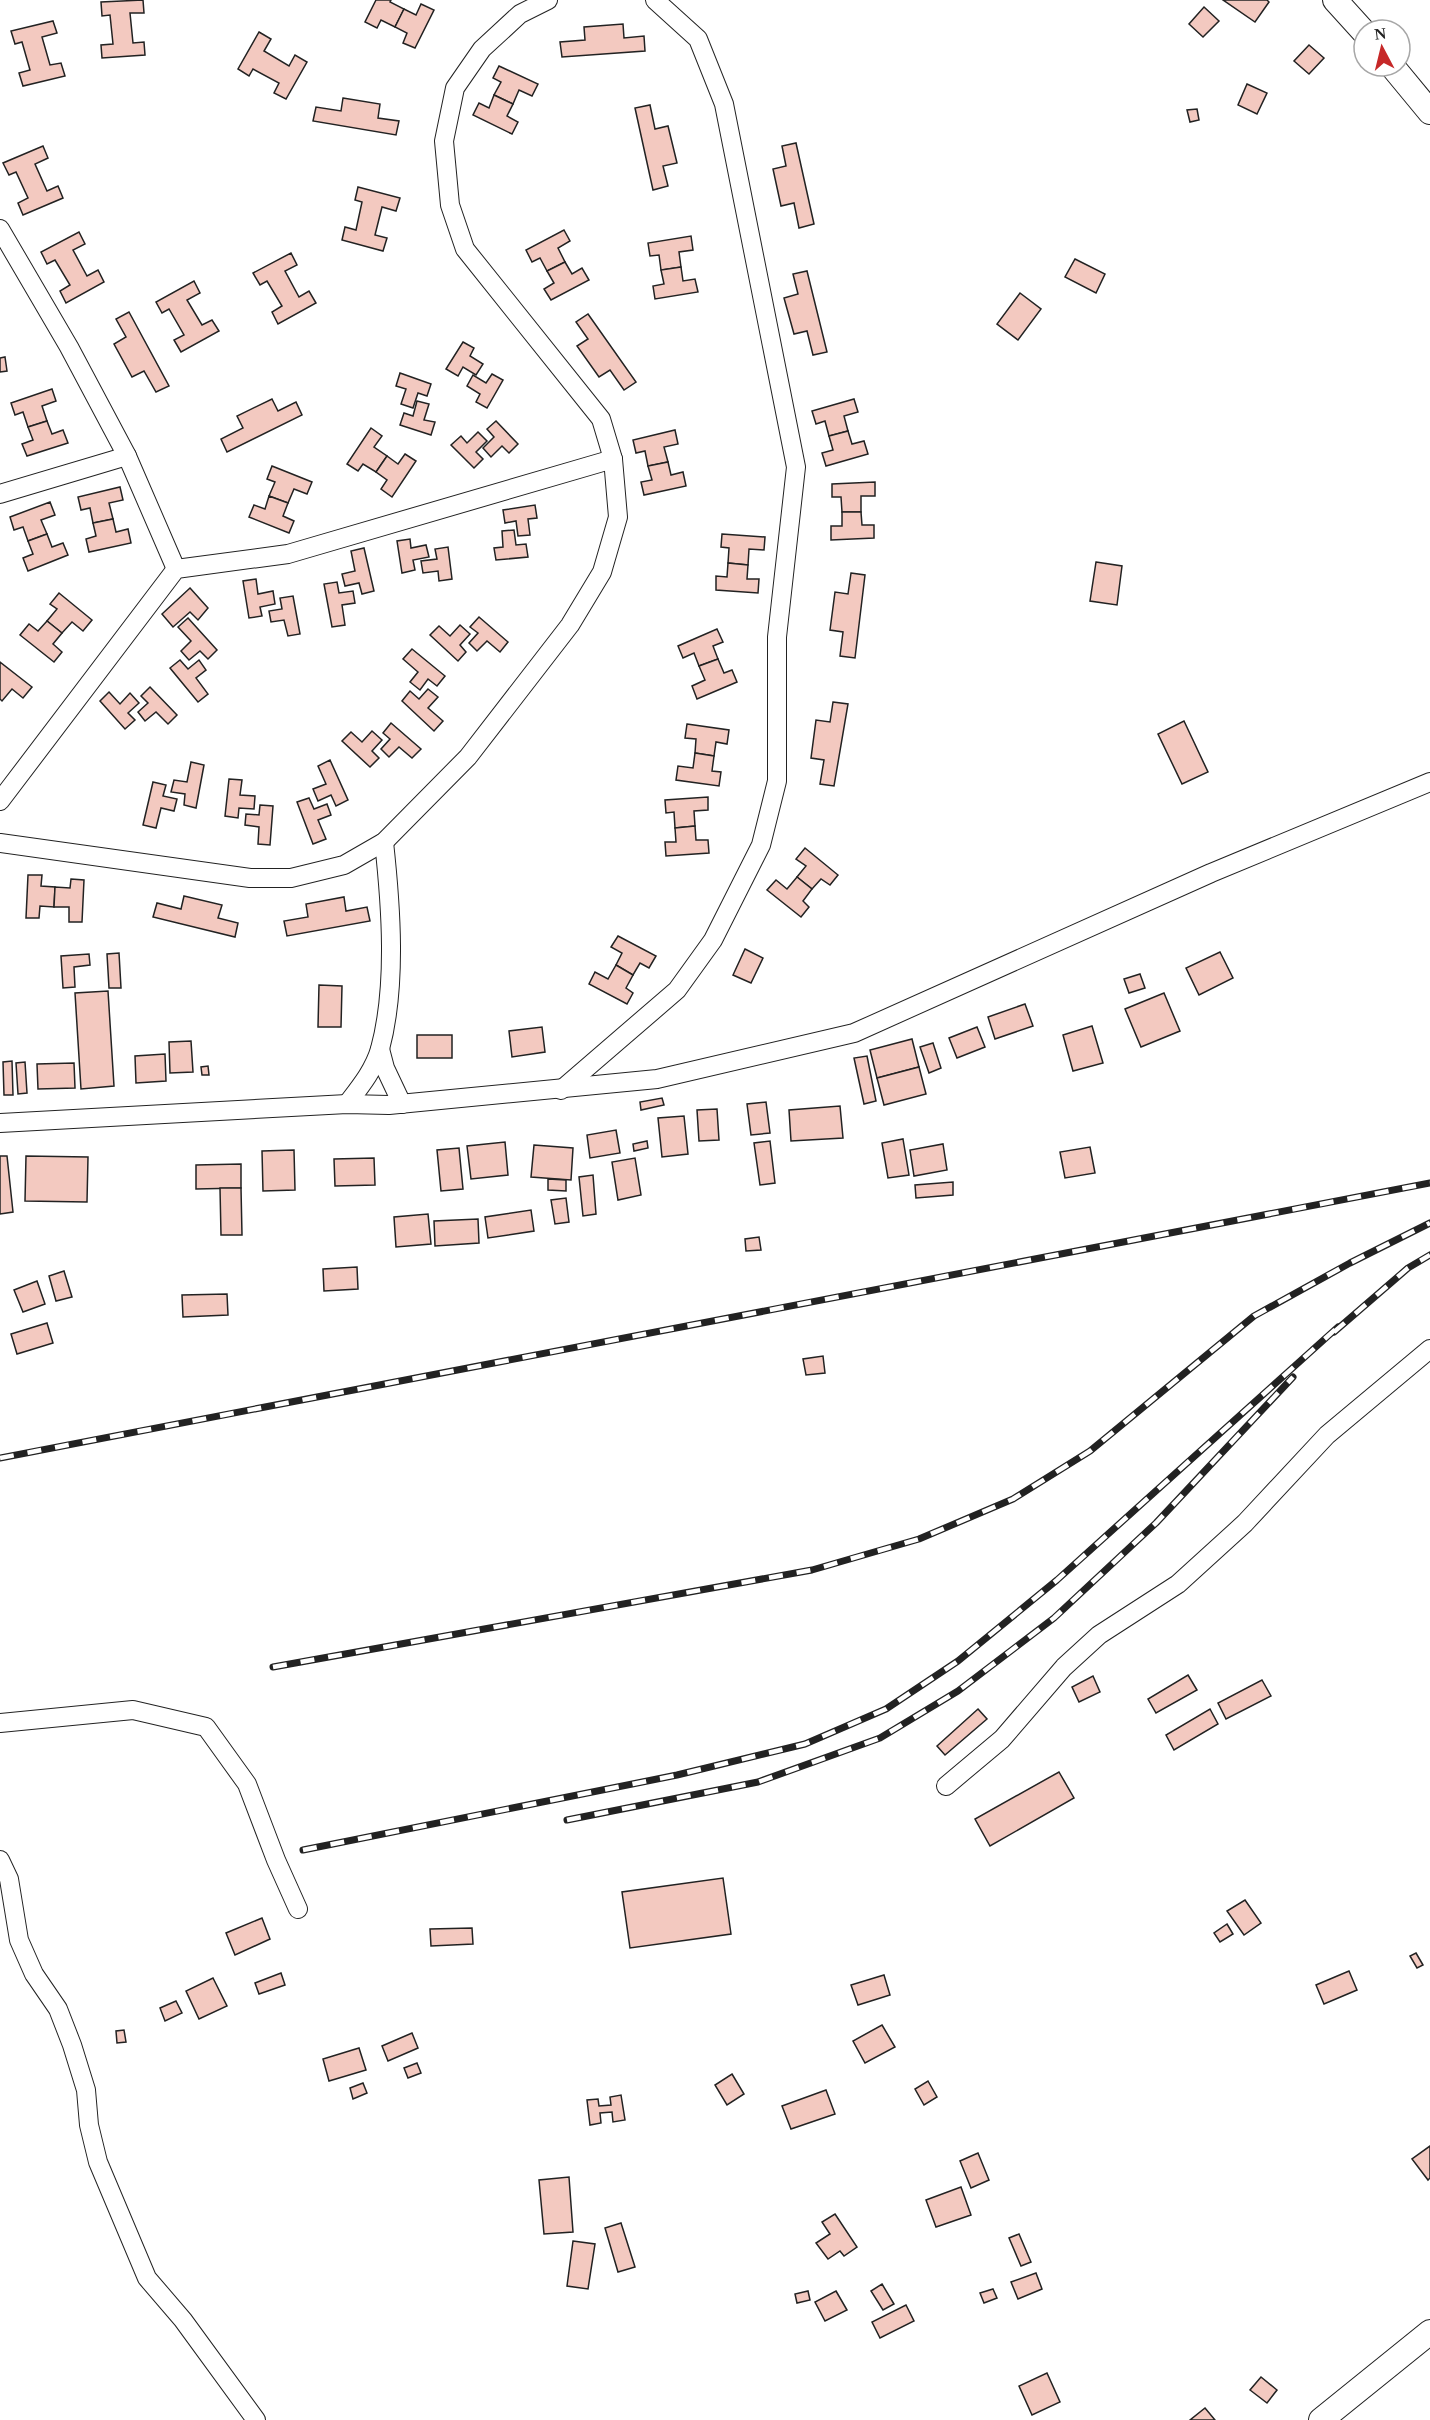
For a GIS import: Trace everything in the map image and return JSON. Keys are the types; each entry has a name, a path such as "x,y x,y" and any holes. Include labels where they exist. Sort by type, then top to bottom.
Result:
{"street":[{"path":"0,843 260,878 291,878 344,865 384,842 468,757 570,625 602,572 618,517 613,459 601,419 465,249 450,205 444,141 455,88 482,49 520,14 548,0"},
{"path":"561,1090 677,990 713,940 761,845 777,782 777,637 796,467 724,104 698,39 655,0"},
{"path":"1335,0 1352,19"},
{"path":"1402,78 1430,112"},
{"path":"0,229 69,347 127,456 176,569"},
{"path":"0,494 127,456"},
{"path":"0,801 176,569 288,554 613,459"},
{"path":"0,1124 347,1104 402,1104 561,1090 657,1078 854,1033 1211,873 1430,782"},
{"path":"347,1104 364,1083 380,1049 392,944 384,842"},
{"path":"380,1049 385,1068 402,1104"},
{"path":"946,1786 1002,1739 1064,1667 1099,1635 1178,1584 1245,1522 1327,1435 1430,1349"},
{"path":"0,1723 133,1710 206,1727 247,1784 276,1860 298,1909"},
{"path":"0,1860 9,1879 20,1940 34,1974 58,2009 72,2045 86,2090 89,2125 98,2162 147,2278 183,2320 256,2420"},
{"path":"1321,2420 1430,2332"}],"building":[{"path":"143,0 144,13 130,13 133,43 144,42 145,55 102,58 101,45 113,44 110,15 102,16 101,2"},
{"path":"376,0 391,0 390,2 404,9 395,27 381,20 377,28 365,22"},
{"path":"1223,0 1267,0 1269,2 1255,22"},
{"path":"421,4 434,10 415,48 403,43 407,33 395,27 404,9 416,15"},
{"path":"1204,7 1219,21 1203,37 1189,24"},
{"path":"53,21 57,33 42,37 50,65 61,63 65,76 23,86 19,73 30,70 22,42 15,44 11,31"},
{"path":"623,24 624,38 644,36 645,51 562,57 560,42 585,40 584,27"},
{"path":"259,32 271,39 264,51 289,66 295,55 307,62 286,99 274,93 279,83 253,69 249,76 238,69"},
{"path":"1309,45 1324,58 1309,74 1294,61"},
{"path":"499,66 538,84 532,96 519,90 513,104 494,95 501,82 493,78"},
{"path":"1247,84 1267,93 1257,114 1238,105"},
{"path":"494,95 513,104 507,116 518,122 512,134 473,115 479,103 489,108"},
{"path":"343,98 380,104 378,118 399,121 396,135 313,121 316,107 341,111"},
{"path":"650,105 655,129 668,126 677,163 663,166 668,186 653,190 635,108"},
{"path":"1197,109 1199,120 1190,122 1187,110"},
{"path":"796,143 814,224 799,228 794,203 781,206 773,169 786,166 782,146"},
{"path":"43,146 48,158 35,164 47,191 58,186 63,198 23,215 18,203 28,198 16,172 9,175 3,163"},
{"path":"358,187 400,198 396,211 382,207 375,235 387,238 383,251 342,240 345,227 356,230 362,202 355,200"},
{"path":"564,230 570,241 558,248 565,262 547,271 540,258 532,262 526,250"},
{"path":"79,232 85,244 73,250 87,276 98,270 104,282 66,303 60,291 70,285 55,260 47,264 41,252"},
{"path":"691,236 693,250 679,252 681,267 661,270 659,255 650,256 648,243"},
{"path":"291,253 297,265 285,271 299,297 309,291 316,303 278,324 272,312 282,306 267,281 260,285 253,273"},
{"path":"1075,259 1105,274 1096,293 1065,277"},
{"path":"565,262 572,274 582,268 589,280 551,300 544,289 554,283 547,271"},
{"path":"681,267 683,281 695,279 698,292 655,299 653,286 664,284 661,270"},
{"path":"807,271 827,352 813,355 807,331 794,334 784,298 798,294 793,274"},
{"path":"194,281 200,293 187,300 202,325 212,320 219,331 181,352 174,340 184,335 169,309 162,313 156,302"},
{"path":"1020,293 1041,309 1018,340 997,324"},
{"path":"129,312 169,386 156,392 144,371 132,377 114,344 126,337 116,319"},
{"path":"588,314 636,382 624,390 610,370 599,377 577,346 588,339 576,322"},
{"path":"463,342 474,348 470,356 483,364 476,375 463,367 458,376 446,369"},
{"path":"5,357 7,371 0,372 0,358"},
{"path":"400,373 431,384 427,396 418,393 413,408 401,404 406,389 396,386"},
{"path":"492,374 503,380 487,408 476,402 480,394 467,386 473,375 486,383"},
{"path":"52,389 56,401 42,406 47,421 28,427 23,412 15,415 11,403"},
{"path":"272,399 278,411 296,402 302,415 227,452 221,439 243,428 237,416"},
{"path":"854,399 858,412 844,416 848,431 829,436 825,421 816,424 812,411"},
{"path":"417,401 429,404 424,420 435,422 431,435 400,425 404,413 413,416"},
{"path":"47,421 52,434 63,430 68,443 27,456 22,444 33,440 28,427"},
{"path":"496,421 518,444 509,453 502,446 491,457 483,448 494,437 487,429"},
{"path":"371,428 382,436 374,447 387,456 376,472 363,464 358,471 347,464"},
{"path":"675,430 678,444 664,447 668,462 648,466 645,451 636,453 633,440"},
{"path":"848,431 852,444 864,441 868,454 826,466 822,453 833,450 829,436"},
{"path":"478,432 487,441 476,452 483,459 474,468 451,445 461,436 467,443"},
{"path":"405,454 416,461 392,497 381,489 387,480 376,472 387,456 398,464"},
{"path":"668,462 671,475 683,472 686,486 644,495 641,482 652,480 648,466"},
{"path":"272,466 312,482 307,494 294,489 288,503 269,496 275,482 267,479"},
{"path":"875,482 875,496 861,496 861,512 842,512 841,497 832,497 832,484"},
{"path":"120,487 123,500 109,503 113,519 93,523 90,508 81,510 78,497"},
{"path":"269,496 288,503 283,516 294,521 289,533 249,517 254,505 265,509"},
{"path":"50,502 55,515 41,520 47,534 28,541 23,527 14,530 10,517"},
{"path":"535,505 537,518 528,519 530,535 518,536 516,521 505,523 503,510"},
{"path":"842,512 861,512 862,525 874,525 874,538 831,540 831,526 842,526"},
{"path":"113,519 116,532 128,529 131,543 89,552 86,539 96,536 93,523"},
{"path":"514,530 516,545 526,544 528,557 496,560 494,548 503,547 502,531"},
{"path":"47,534 52,547 63,543 68,555 28,571 23,558 33,554 28,541"},
{"path":"722,534 765,537 764,550 749,549 748,565 728,563 729,548 721,547"},
{"path":"410,539 411,548 426,545 429,557 413,560 415,570 402,573 397,541"},
{"path":"448,547 452,579 439,581 438,571 423,573 421,561 437,559 435,549"},
{"path":"364,548 374,591 362,594 359,583 345,586 342,574 355,571 351,551"},
{"path":"1096,562 1122,566 1117,605 1090,601"},
{"path":"728,563 748,565 747,579 759,579 758,593 716,590 716,576 727,577"},
{"path":"851,573 865,575 855,658 840,656 843,632 830,630 835,592 848,594"},
{"path":"256,579 258,594 273,591 275,604 260,607 262,616 249,618 243,581"},
{"path":"337,582 339,593 353,591 355,603 342,605 345,625 332,627 324,584"},
{"path":"190,588 208,608 198,620 190,612 173,627 162,614"},
{"path":"59,593 92,620 83,631 72,622 62,633 47,621 57,609 50,604"},
{"path":"293,596 300,634 288,636 284,620 271,622 269,611 282,609 280,598"},
{"path":"479,617 508,642 500,652 487,641 477,651 469,643 478,633 470,627"},
{"path":"188,618 217,650 208,659 200,651 189,660 181,651 191,641 178,627"},
{"path":"47,621 62,633 53,644 62,652 54,662 20,635 29,624 38,631"},
{"path":"460,625 470,634 460,645 466,652 458,661 430,635 439,626 450,636"},
{"path":"717,629 723,642 713,646 718,659 699,666 694,653 683,658 678,646"},
{"path":"412,649 445,676 437,686 428,679 420,690 410,682 418,672 403,659"},
{"path":"718,659 724,673 732,670 737,682 697,699 692,686 705,680 699,666"},
{"path":"180,660 188,669 199,660 206,670 196,678 208,694 198,702 170,668"},
{"path":"0,662 32,687 23,698 12,689 2,701 0,699"},
{"path":"150,687 177,715 168,724 156,712 145,721 138,712 148,703 141,696"},
{"path":"428,689 438,697 428,708 443,721 434,731 402,701 410,691 419,699"},
{"path":"109,692 120,704 130,693 139,703 128,713 135,720 125,729 100,701"},
{"path":"833,702 848,704 834,786 820,784 824,760 811,758 816,720 830,722"},
{"path":"1184,721 1208,772 1182,784 1158,734"},
{"path":"391,723 421,749 412,758 399,747 389,757 381,749 390,739 383,733"},
{"path":"687,724 729,730 727,744 716,742 714,756 695,753 696,739 685,738"},
{"path":"372,731 382,740 372,751 379,758 370,767 342,741 351,732 362,742"},
{"path":"695,753 714,756 712,771 721,772 719,786 676,780 678,766 693,768"},
{"path":"330,760 348,800 336,806 331,795 318,801 313,789 326,784 318,766"},
{"path":"191,762 204,765 196,808 184,805 185,794 171,792 174,780 187,782"},
{"path":"229,779 242,780 240,795 255,796 254,809 239,808 238,818 225,816"},
{"path":"153,782 166,785 163,796 177,799 174,811 161,808 156,828 143,825"},
{"path":"708,797 708,810 694,811 695,826 675,828 674,812 666,813 665,800"},
{"path":"309,798 314,809 327,804 331,815 318,820 326,839 313,844 297,802"},
{"path":"260,805 273,806 270,845 258,844 259,827 245,825 246,814 259,815"},
{"path":"695,826 696,840 708,840 709,853 666,856 665,842 676,842 675,828"},
{"path":"805,848 838,875 830,885 821,879 812,889 797,877 806,866 796,859"},
{"path":"28,875 42,875 41,886 55,887 54,907 40,906 39,918 26,918"},
{"path":"797,877 812,889 803,901 809,907 801,917 767,890 776,880 787,889"},
{"path":"71,879 84,880 82,922 69,922 69,907 54,907 55,887 70,888"},
{"path":"184,896 222,905 218,918 238,923 235,937 153,917 157,903 181,909"},
{"path":"344,897 346,911 367,907 370,921 287,936 284,921 308,917 306,904"},
{"path":"618,936 656,956 649,968 640,963 633,975 616,965 622,953 611,947"},
{"path":"745,949 763,958 751,983 733,975"},
{"path":"1220,952 1233,978 1199,995 1186,968"},
{"path":"119,953 121,988 109,988 107,954"},
{"path":"89,954 90,965 74,967 75,987 63,988 61,956"},
{"path":"616,965 633,975 626,988 633,993 627,1004 589,984 595,972 608,979"},
{"path":"1140,974 1145,988 1129,993 1124,979"},
{"path":"319,985 342,986 341,1027 318,1027"},
{"path":"108,991 114,1086 81,1089 75,993"},
{"path":"1164,993 1180,1031 1141,1047 1125,1009"},
{"path":"1025,1004 1033,1026 995,1039 988,1017"},
{"path":"1092,1026 1103,1063 1073,1071 1063,1035"},
{"path":"542,1027 545,1052 512,1057 509,1031"},
{"path":"977,1027 985,1047 957,1058 949,1038"},
{"path":"417,1035 452,1035 452,1058 417,1058"},
{"path":"912,1039 919,1067 877,1078 870,1050"},
{"path":"191,1041 193,1072 170,1073 169,1042"},
{"path":"933,1043 941,1068 929,1073 920,1047"},
{"path":"165,1054 166,1081 136,1083 135,1056"},
{"path":"867,1056 876,1101 864,1104 854,1058"},
{"path":"12,1061 13,1095 4,1095 3,1062"},
{"path":"25,1062 27,1093 18,1094 16,1063"},
{"path":"74,1063 75,1088 38,1089 37,1064"},
{"path":"208,1066 209,1075 202,1075 201,1067"},
{"path":"919,1067 926,1094 884,1105 877,1078"},
{"path":"662,1098 664,1105 641,1110 640,1102"},
{"path":"766,1102 770,1133 751,1135 747,1104"},
{"path":"840,1106 843,1138 791,1141 789,1110"},
{"path":"717,1109 719,1140 699,1141 697,1110"},
{"path":"684,1116 688,1154 662,1157 658,1118"},
{"path":"616,1130 620,1153 590,1158 587,1135"},
{"path":"903,1139 909,1175 888,1178 882,1143"},
{"path":"647,1141 648,1148 634,1151 633,1144"},
{"path":"770,1141 775,1183 760,1185 754,1143"},
{"path":"505,1142 508,1175 471,1179 467,1146"},
{"path":"943,1144 947,1170 914,1176 910,1150"},
{"path":"534,1145 573,1148 571,1180 531,1177"},
{"path":"1090,1147 1095,1173 1065,1178 1060,1152"},
{"path":"459,1148 463,1189 441,1191 437,1150"},
{"path":"294,1150 295,1190 263,1191 262,1151"},
{"path":"0,1156 7,1156 13,1212 0,1214"},
{"path":"26,1156 88,1157 87,1202 25,1201"},
{"path":"374,1158 375,1185 335,1186 334,1159"},
{"path":"635,1158 641,1195 618,1200 612,1162"},
{"path":"241,1164 241,1188 196,1189 196,1165"},
{"path":"593,1175 596,1214 583,1216 579,1177"},
{"path":"548,1179 566,1180 566,1191 548,1190"},
{"path":"953,1182 953,1195 916,1198 915,1185"},
{"path":"220,1188 241,1188 242,1235 221,1235"},
{"path":"566,1198 569,1222 555,1224 551,1200"},
{"path":"531,1210 534,1231 488,1238 485,1217"},
{"path":"428,1214 431,1244 396,1247 394,1217"},
{"path":"478,1219 479,1243 435,1246 434,1221"},
{"path":"759,1237 761,1250 746,1251 745,1239"},
{"path":"357,1267 358,1289 324,1291 323,1269"},
{"path":"64,1271 72,1297 56,1301 49,1276"},
{"path":"37,1281 45,1304 23,1312 14,1290"},
{"path":"227,1294 228,1315 183,1317 182,1295"},
{"path":"47,1323 53,1343 17,1354 11,1334"},
{"path":"823,1356 825,1373 806,1375 803,1359"},
{"path":"1188,1675 1197,1690 1156,1713 1148,1699"},
{"path":"1093,1676 1100,1692 1079,1702 1072,1687"},
{"path":"1262,1680 1271,1696 1226,1719 1218,1703"},
{"path":"978,1709 987,1719 945,1755 937,1746"},
{"path":"1210,1709 1218,1724 1174,1750 1166,1735"},
{"path":"1059,1772 1074,1798 990,1846 975,1819"},
{"path":"723,1878 731,1934 630,1948 622,1892"},
{"path":"1245,1900 1261,1923 1244,1935 1227,1911"},
{"path":"262,1918 270,1939 235,1955 226,1933"},
{"path":"1227,1924 1233,1934 1220,1942 1214,1933"},
{"path":"472,1928 473,1944 431,1946 430,1929"},
{"path":"1416,1953 1423,1965 1417,1968 1410,1956"},
{"path":"1349,1971 1357,1990 1324,2004 1316,1985"},
{"path":"281,1973 285,1985 259,1994 255,1983"},
{"path":"884,1975 890,1995 858,2005 851,1985"},
{"path":"213,1978 227,2006 199,2019 186,1991"},
{"path":"176,2001 182,2013 165,2021 160,2008"},
{"path":"882,2025 895,2047 865,2063 853,2041"},
{"path":"124,2030 126,2042 117,2043 116,2031"},
{"path":"412,2033 418,2048 388,2061 382,2046"},
{"path":"359,2048 366,2070 329,2081 323,2059"},
{"path":"417,2063 421,2073 408,2078 404,2068"},
{"path":"732,2074 744,2094 727,2105 715,2085"},
{"path":"928,2081 937,2097 924,2105 915,2089"},
{"path":"363,2083 367,2093 353,2099 350,2088"},
{"path":"826,2090 835,2114 791,2129 782,2106"},
{"path":"621,2095 625,2120 613,2122 612,2112 600,2113 601,2123 590,2125 587,2100 598,2099 599,2106 611,2105 610,2097"},
{"path":"1430,2146 1430,2178 1428,2180 1412,2159"},
{"path":"978,2153 989,2180 971,2188 960,2161"},
{"path":"569,2177 573,2232 544,2234 539,2180"},
{"path":"961,2187 971,2215 936,2227 926,2200"},
{"path":"835,2214 857,2247 844,2256 840,2251 828,2259 816,2243 830,2234 822,2222"},
{"path":"621,2223 635,2267 618,2272 605,2228"},
{"path":"1019,2234 1031,2262 1021,2266 1009,2238"},
{"path":"573,2241 595,2244 588,2289 567,2286"},
{"path":"1036,2273 1042,2289 1018,2299 1011,2282"},
{"path":"882,2284 894,2304 883,2310 871,2291"},
{"path":"993,2289 997,2298 984,2303 980,2293"},
{"path":"808,2291 810,2300 797,2303 795,2294"},
{"path":"836,2291 847,2310 825,2321 815,2302"},
{"path":"906,2305 914,2321 880,2338 872,2322"},
{"path":"1047,2373 1060,2402 1032,2415 1019,2386"},
{"path":"1261,2377 1277,2390 1267,2403 1250,2390"},
{"path":"1205,2408 1215,2420 1190,2420"}],"railway":[{"path":"0,1458 1430,1183"},
{"path":"273,1667 812,1570 919,1539 1013,1499 1090,1451 1254,1316 1350,1263 1430,1223"},
{"path":"1334,1332 1408,1268 1430,1255"},
{"path":"303,1850 677,1775 805,1744 886,1709 958,1661 1057,1580 1338,1327"},
{"path":"567,1820 758,1782 880,1738 958,1691 1054,1618 1156,1523 1293,1377"}]}
